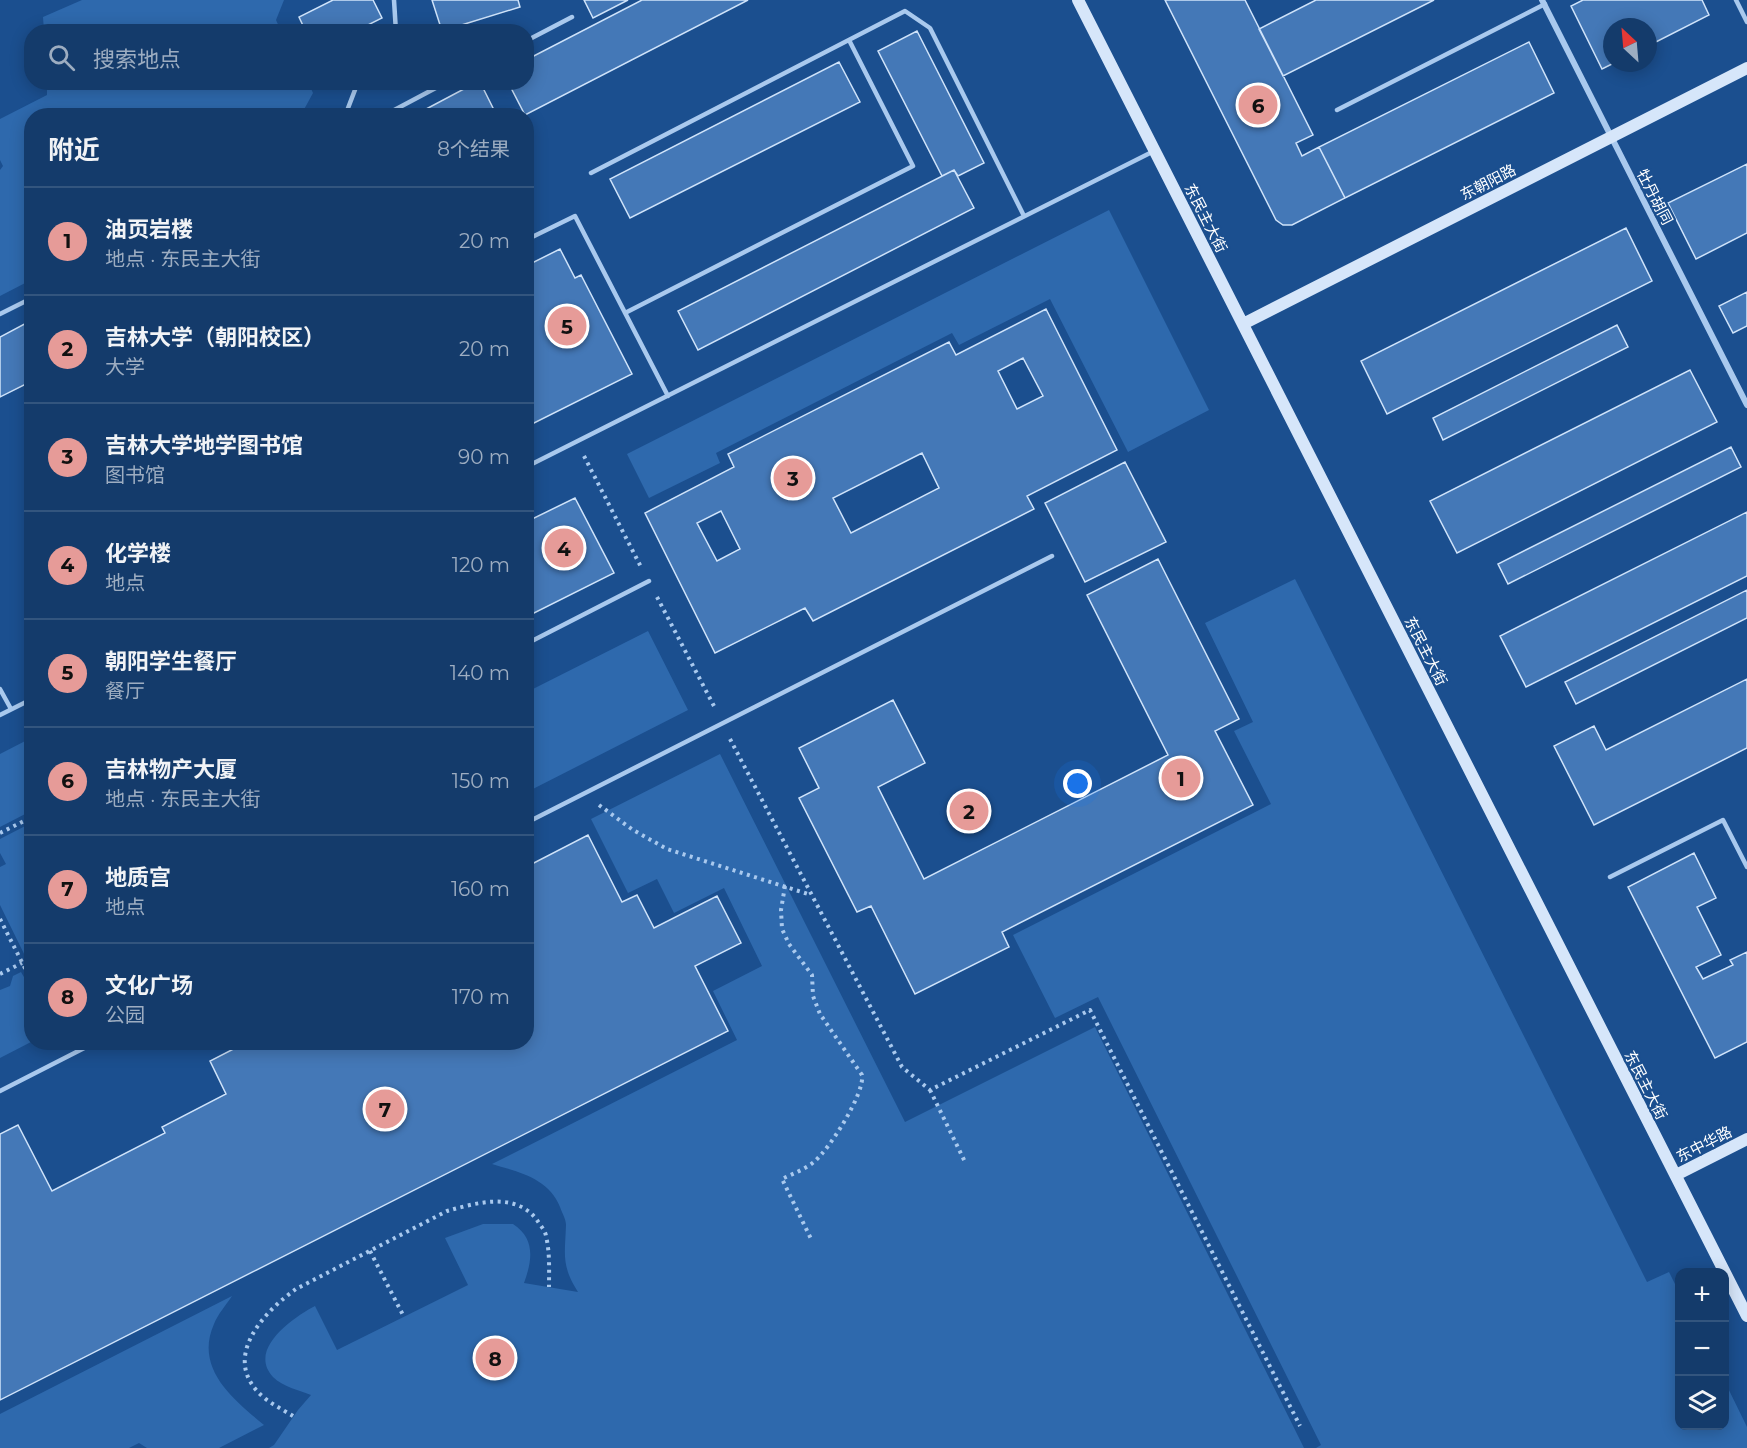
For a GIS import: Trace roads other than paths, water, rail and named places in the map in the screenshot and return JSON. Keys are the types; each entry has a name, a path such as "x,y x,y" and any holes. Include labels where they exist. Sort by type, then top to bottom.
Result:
{"main road":[{"name":"东民主大街","path":"1078,0 1747,1316"},
{"name":"东朝阳路","path":"1243,324 1747,68"},
{"name":"东中华路","path":"1676,1175 1747,1139"}],"street":[{"name":"牡丹胡同","path":"1543,2 1747,405"}],"lane":[{"path":"394,0 396,24"},
{"path":"1736,0 1747,22"},
{"path":"1337,110 1543,2"},
{"path":"591,173 904,11 930,28 1024,216"},
{"path":"534,37 572,17"},
{"path":"625,313 913,166 849,40"},
{"path":"348,108 355,90"},
{"path":"397,108 429,90"},
{"path":"534,463 1155,150"},
{"path":"534,236 575,216 668,396"},
{"path":"0,314 24,302"},
{"path":"534,819 1052,556"},
{"path":"534,640 649,581"},
{"path":"0,689 11,709"},
{"path":"0,715 24,703"},
{"path":"1610,877 1724,820 1747,867"},
{"path":"0,1091 80,1050"}],"place":[{"name":"吉林物产大厦","path":"1258,105"},
{"name":"朝阳学生餐厅","path":"567,326"},
{"name":"吉林大学地学图书馆","path":"793,478"},
{"name":"化学楼","path":"564,548"},
{"name":"油页岩楼","path":"1181,778"},
{"name":"吉林大学（朝阳校区）","path":"969,811"},
{"name":"地质宫","path":"385,1109"},
{"name":"文化广场","path":"495,1358"}]}
